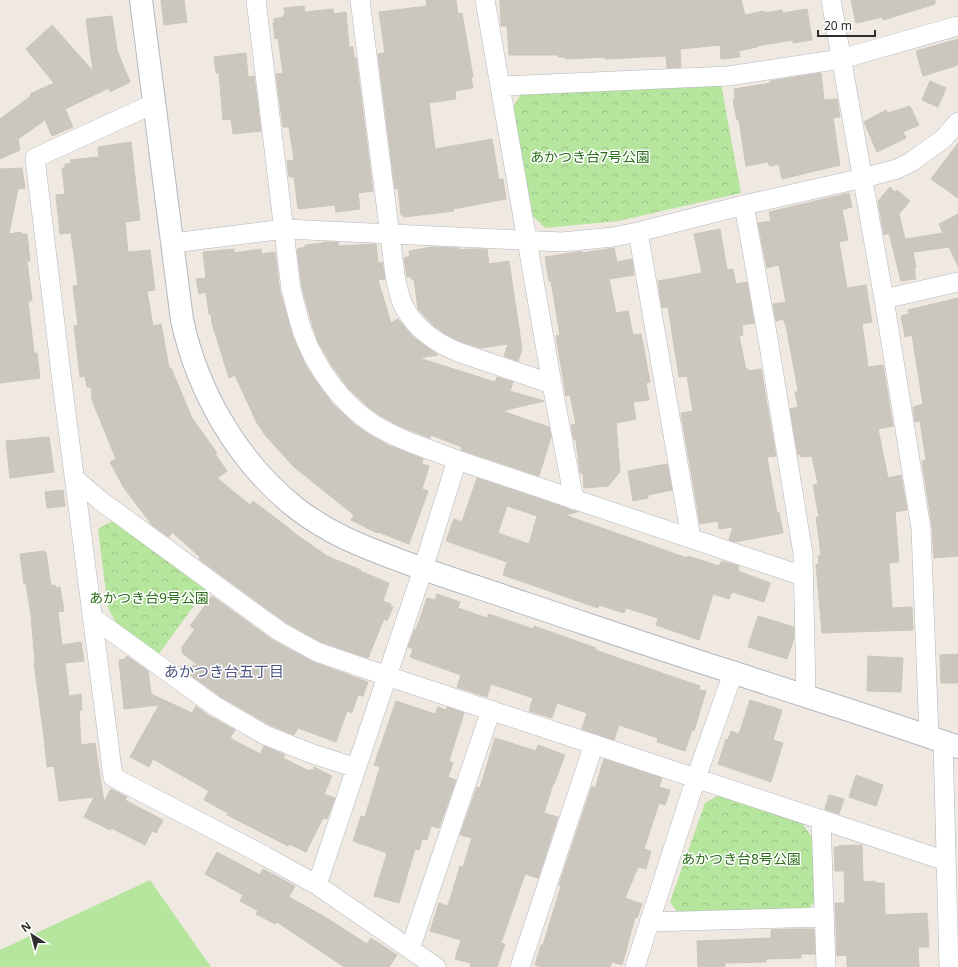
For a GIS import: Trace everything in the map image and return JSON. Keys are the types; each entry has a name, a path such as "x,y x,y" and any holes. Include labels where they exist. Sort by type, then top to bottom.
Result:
{"street":[{"path":"141,0 182,320 188,346 208,396 234,441 255,468 278,492 319,525 338,536 423,569 733,673 806,695 943,742"},
{"path":"256,0 292,289 304,335 312,354 342,398 357,412 374,424 399,437 457,460 803,576"},
{"path":"360,0 395,275 404,308 419,328 432,339 458,352 552,384"},
{"path":"485,0 552,384 574,500"},
{"path":"831,0 884,299 921,528 943,742 949,967"},
{"path":"500,86 728,76 841,59 958,26"},
{"path":"155,103 35,158 63,390 113,777 265,856 317,885 436,967"},
{"path":"173,243 285,229 562,242 613,237 897,169 911,162 943,139 958,122"},
{"path":"744,205 768,338 803,554 806,695"},
{"path":"638,232 691,538"},
{"path":"884,299 958,282"},
{"path":"317,885 423,569 457,460"},
{"path":"75,479 101,501 279,631 317,652 946,861"},
{"path":"92,617 215,706 265,735 310,753 356,768"},
{"path":"634,967 696,778 733,673"},
{"path":"410,949 491,710"},
{"path":"520,967 594,744"},
{"path":"821,820 826,967"},
{"path":"649,922 824,917"}],"green space":[{"name":"あかつき台7号公園","path":"721,84 741,193 618,221 545,228 533,216 513,107 521,94"},
{"name":"あかつき台9号公園","path":"112,521 206,589 158,655 117,625 108,608 98,529"},
{"name":"あかつき台8号公園","path":"719,795 801,822 816,842 818,900 805,911 678,913 670,902 705,803"},
{"path":"150,880 211,967 0,967 0,950"}],"building":[{"path":"161,0 184,0 187,22 164,25"},
{"path":"426,0 456,0 458,14 462,13 473,77 471,78 473,88 455,91 456,99 429,103 435,149 492,139 499,180 503,179 506,199 453,209 454,211 404,217 401,215 398,188 395,189 378,54 385,53 379,12 427,6"},
{"path":"500,0 741,0 745,15 764,11 764,13 782,10 783,13 807,9 812,40 793,43 793,40 756,46 757,47 739,51 740,57 721,59 720,45 680,49 681,67 667,68 666,56 565,59 565,57 558,57 558,55 509,55 507,26 501,26"},
{"path":"851,0 935,0 935,4 883,20 882,17 856,23"},
{"path":"304,6 305,12 333,9 334,14 346,12 349,47 353,47 354,58 356,58 373,191 358,193 360,209 336,212 335,205 298,209 294,177 289,177 287,161 294,160 289,127 283,127 276,74 283,73 278,38 275,39 273,23 274,19 285,15 284,8"},
{"path":"112,16 117,50 130,82 110,92 109,88 65,109 73,127 52,136 45,120 18,139 20,150 0,159 0,119 31,96 30,94 54,83 26,49 52,25 93,71 86,19"},
{"path":"958,39 958,65 923,76 916,51"},
{"path":"246,53 248,77 254,76 261,131 233,134 231,119 223,120 219,73 216,73 214,57"},
{"path":"821,73 824,100 837,99 840,117 833,118 840,165 782,179 779,164 771,166 768,162 746,166 739,120 737,120 733,100 735,99 734,89 771,83 770,81"},
{"path":"930,81 946,88 938,107 922,100"},
{"path":"910,106 919,125 903,132 906,138 877,152 864,122 886,110 888,113"},
{"path":"131,142 140,220 125,222 128,252 150,250 155,290 147,291 153,326 161,324 169,368 171,368 192,418 217,453 215,454 227,471 217,478 250,505 253,501 290,530 327,556 389,583 383,601 391,604 390,606 393,607 387,621 384,619 368,658 321,642 285,622 199,559 200,557 172,532 169,537 152,525 124,488 110,462 116,459 92,400 91,387 87,387 85,376 80,377 74,326 78,325 73,286 78,285 71,233 60,234 56,195 65,194 62,168 65,168 65,164 71,164 70,160 99,157 98,147"},
{"path":"958,143 958,198 931,179"},
{"path":"22,168 25,188 18,189 9,234 21,232 21,234 27,234 30,261 27,261 32,301 28,301 34,353 37,353 40,378 0,383 0,169"},
{"path":"890,187 895,192 897,190 910,201 899,214 905,239 943,233 939,224 958,214 958,266 949,247 913,252 916,268 914,268 916,279 901,281 889,233 884,235 878,201"},
{"path":"849,193 852,207 842,210 848,240 839,242 847,288 866,285 872,322 862,324 868,367 883,365 893,426 878,429 888,478 901,475 907,510 895,512 899,562 889,563 892,608 912,607 913,630 822,633 816,564 819,564 818,556 821,555 816,517 819,517 813,485 818,484 812,456 801,457 801,454 798,455 790,409 798,407 795,392 798,392 798,390 786,326 783,319 776,321 773,304 786,302 779,265 767,268 758,223 771,221 769,212"},
{"path":"720,229 727,270 733,269 736,284 747,282 754,323 742,325 743,335 739,336 746,369 748,369 748,371 761,369 776,456 767,457 777,513 779,512 783,533 735,542 729,540 733,527 719,529 718,521 700,524 681,413 693,411 687,376 679,377 668,307 662,308 658,281 702,273 694,234"},
{"path":"323,242 338,242 339,246 376,244 378,263 382,262 385,279 378,280 391,323 398,319 413,337 438,355 419,358 495,382 497,377 513,382 510,391 544,401 502,411 549,427 551,437 539,476 461,450 462,447 431,435 430,438 397,425 368,407 348,388 332,366 318,342 302,287 297,249 305,247 305,245"},
{"path":"432,247 459,248 459,250 487,249 489,264 509,261 522,349 518,361 504,356 508,344 481,348 462,342 447,335 434,326 418,309 414,279 412,280 411,277 407,277 404,258 410,256 409,251"},
{"path":"614,248 617,262 632,259 634,275 609,279 616,313 628,311 633,335 641,334 650,382 646,383 649,400 633,402 636,419 616,423 620,472 608,486 584,488 583,473 580,473 576,440 574,440 571,425 576,424 570,395 566,396 556,336 560,335 551,281 549,281 545,257"},
{"path":"234,249 234,253 261,249 262,254 275,252 280,292 293,337 305,364 332,403 354,424 367,433 388,445 423,459 422,464 429,466 422,489 428,491 409,544 378,532 377,533 351,520 354,515 293,466 265,435 257,423 235,375 229,378 212,323 211,314 209,314 206,292 199,294 196,279 206,278 203,252"},
{"path":"958,298 958,556 934,558 932,526 922,461 926,460 920,421 915,422 913,407 923,404 912,335 905,337 901,316 909,314 908,310"},
{"path":"49,437 54,472 10,478 6,441"},
{"path":"667,464 672,490 648,495 648,498 633,501 628,471"},
{"path":"477,478 578,512 565,515 687,558 688,556 719,566 722,561 739,566 738,571 770,583 764,602 732,592 729,599 713,594 699,640 656,625 658,618 626,608 624,613 599,605 598,608 503,575 507,562 446,541 454,519 462,522","holes":["507,506 537,516 529,544 498,533"]},
{"path":"63,490 65,506 47,508 45,492"},
{"path":"44,551 45,553 46,552 51,586 55,585 56,588 60,587 64,611 58,612 62,645 81,642 84,661 65,663 69,696 81,694 82,710 79,710 81,745 95,743 104,802 111,789 127,797 125,800 163,820 156,833 152,831 145,845 111,828 110,830 84,817 94,797 59,801 54,766 47,767 34,662 31,615 26,584 24,584 20,554"},
{"path":"437,594 460,602 458,608 487,618 489,614 533,629 534,626 596,648 595,650 700,686 699,690 706,691 694,731 692,730 685,751 657,742 658,738 619,725 614,740 582,729 587,713 557,703 552,718 529,711 533,698 491,684 487,697 457,687 461,675 410,657 413,649 408,647 415,629 416,630 427,598 435,600"},
{"path":"212,596 274,641 313,662 368,682 363,696 358,695 352,713 347,711 336,742 298,728 294,735 270,725 221,697 179,667 198,665 182,653 182,647 195,629 190,626"},
{"path":"758,616 794,627 794,638 787,659 748,647"},
{"path":"958,654 958,683 941,683 940,655"},
{"path":"127,656 148,671 151,694 192,713 196,706 209,716 235,730 230,738 260,754 264,746 285,755 283,758 309,771 310,769 313,771 314,767 332,776 324,794 335,798 327,819 323,818 306,852 289,844 288,846 227,815 228,813 204,800 209,791 153,759 149,767 130,757 159,705 124,709 119,660 125,659"},
{"path":"868,656 903,658 901,692 867,691"},
{"path":"750,700 782,710 773,740 783,743 771,782 718,764 726,739 728,740 731,731 739,734"},
{"path":"396,701 435,714 438,707 446,710 447,707 464,713 449,761 453,763 448,777 456,780 439,828 431,826 427,840 422,839 419,850 415,849 399,903 374,896 387,853 353,841 361,816 365,817 380,767 374,765"},
{"path":"495,738 536,751 538,745 565,755 553,784 544,813 558,817 538,878 525,874 501,943 505,944 497,967 470,967 471,963 455,959 461,940 430,931 439,903 448,906 460,866 463,867 472,838 460,835 477,787 480,788"},
{"path":"604,759 662,778 659,787 670,790 665,805 659,803 644,849 651,851 646,869 638,867 625,898 642,904 637,918 635,917 622,965 612,962 610,967 544,967 535,965 541,945 543,945 561,886 559,885 592,786 595,788"},
{"path":"856,775 883,785 876,806 849,797"},
{"path":"829,795 844,799 839,814 825,809"},
{"path":"862,845 863,882 875,881 875,883 884,883 885,915 927,913 929,947 918,947 919,967 847,967 847,955 837,956 835,903 845,903 844,871 835,871 834,847"},
{"path":"217,852 260,875 263,869 295,886 289,897 325,917 367,944 371,938 397,955 389,967 344,967 277,922 275,924 256,914 258,911 240,901 243,895 205,874"},
{"path":"814,929 815,954 801,954 801,958 766,959 766,962 725,963 725,967 698,967 697,941 771,938 771,930"}],"district":[{"name":"あかつき台五丁目","path":"224,672"}]}
